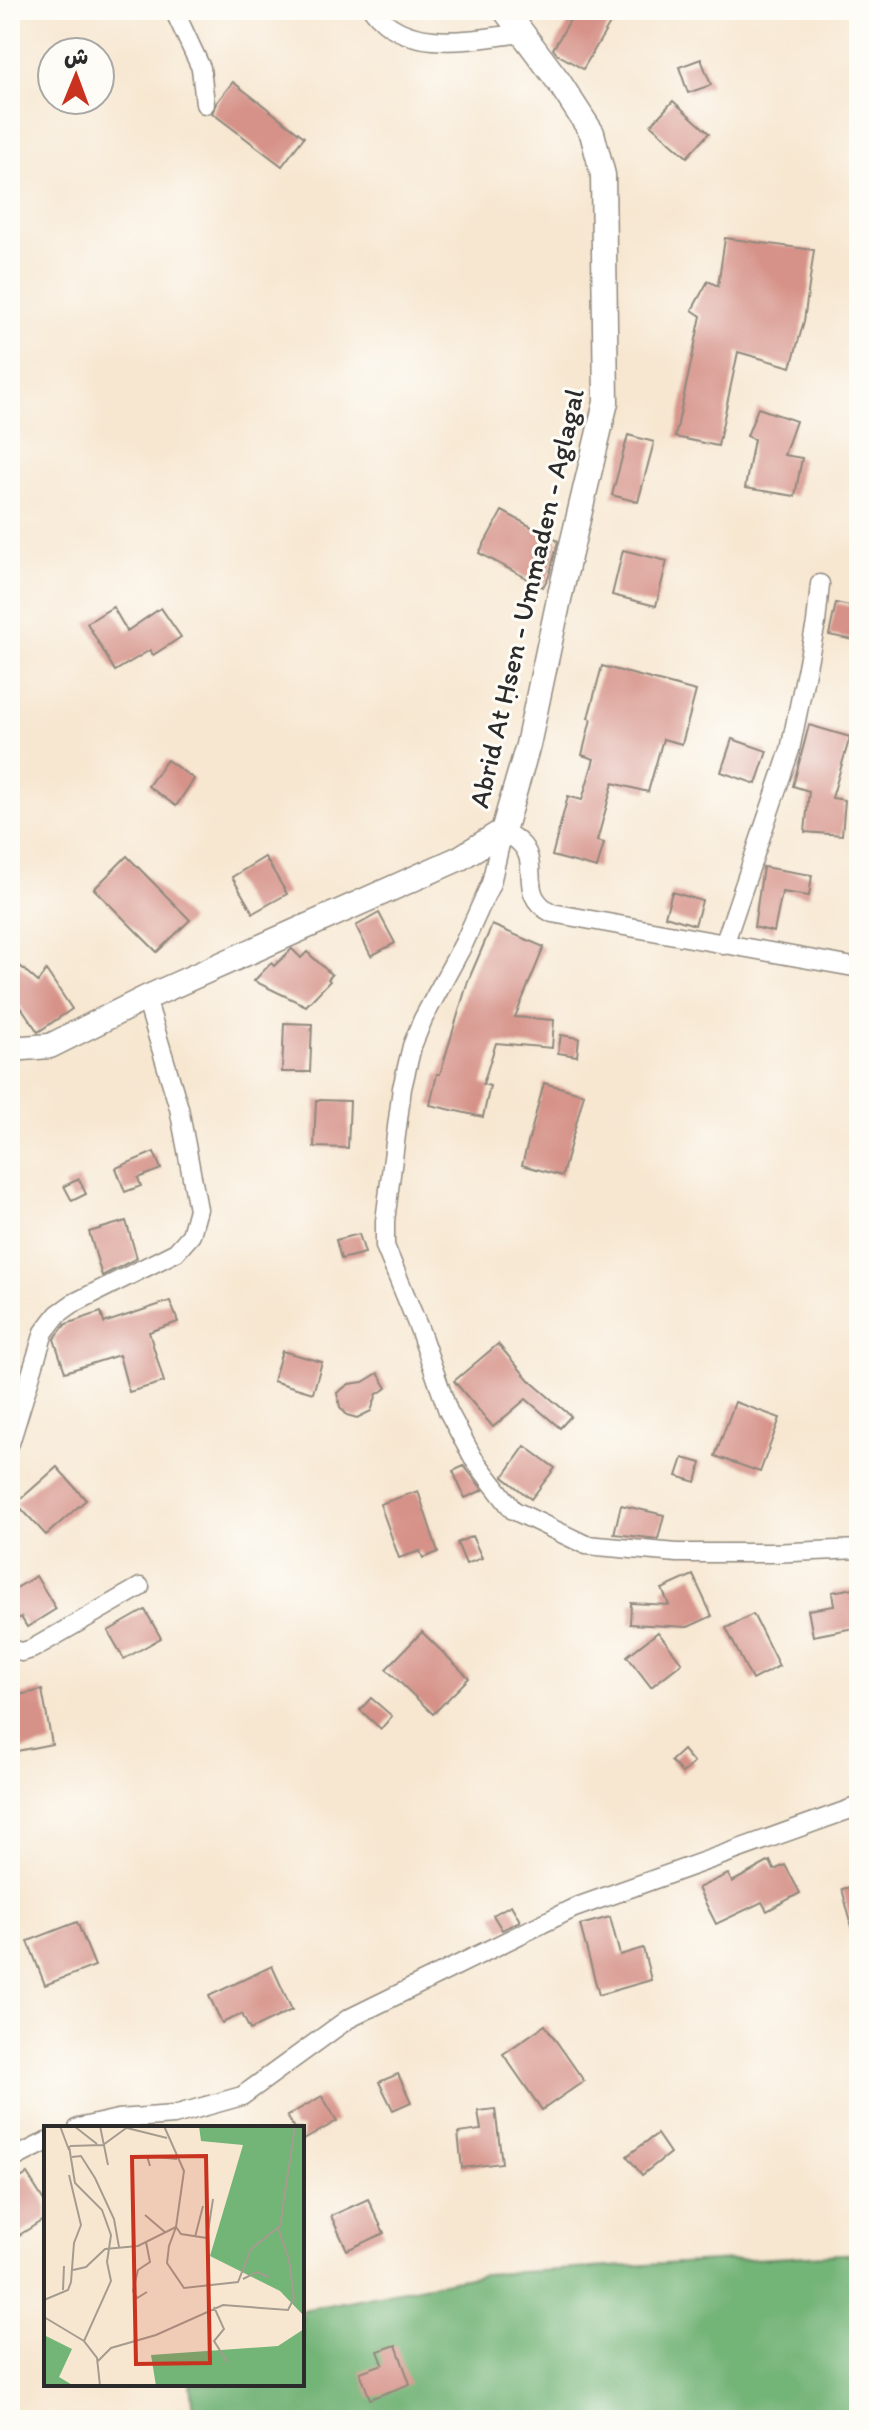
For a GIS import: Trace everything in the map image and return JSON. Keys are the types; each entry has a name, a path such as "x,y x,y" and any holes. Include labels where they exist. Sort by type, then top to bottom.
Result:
{"street":[{"path":"174,10 201,68 205,104"},
{"path":"373,10 391,28 418,38 452,39 522,33"},
{"name":"Abrid At Ḥsen - Ummaden - Aglagal","path":"10,1049 50,1046 146,998 460,858 503,831 528,745 606,402 603,175 592,133 559,82 505,10"},
{"path":"724,945 790,750 816,623 820,584"},
{"path":"859,968 552,913 539,906 533,897 529,859 521,843 503,831 491,883 412,1046 402,1088 385,1221 385,1246 448,1411 473,1458 513,1510 586,1545 677,1553 859,1549"},
{"path":"10,1443 40,1341 58,1314 176,1252 191,1235 198,1209 182,1122 146,998"},
{"path":"10,1649 22,1652 32,1649 140,1587"},
{"path":"87,2126 118,2119 174,2115 242,2096 348,2019 574,1908 859,1806"},
{"path":"10,2160 44,2143"}],"green space":[{"path":"859,2253 859,2420 194,2420 190,2386 304,2386 304,2310 484,2274"}],"building":[{"path":"576,10 618,10 583,69 553,49"},
{"path":"701,59 711,85 688,93 679,67"},
{"path":"233,82 304,137 282,166 212,113"},
{"path":"673,101 709,133 687,157 651,125"},
{"path":"725,238 814,250 804,321 791,367 738,352 718,446 675,437 701,316 692,310 708,281 718,286"},
{"path":"758,408 796,421 784,455 802,458 795,496 745,488 754,439 747,436"},
{"path":"628,435 654,442 638,502 612,495"},
{"path":"502,511 558,541 543,587 479,553"},
{"path":"623,550 667,561 656,606 612,595"},
{"path":"836,603 859,608 859,641 829,635"},
{"path":"113,607 127,631 161,608 181,637 153,655 150,650 115,671 87,623"},
{"path":"602,666 696,691 682,744 663,739 648,792 613,783 597,841 604,843 597,868 552,856 568,796 582,800 594,759 582,755"},
{"path":"809,725 850,737 832,798 845,800 842,835 805,832 809,791 793,786"},
{"path":"732,739 767,751 756,784 721,772"},
{"path":"167,760 194,779 176,806 148,786"},
{"path":"127,856 190,920 157,952 94,889"},
{"path":"265,857 287,894 253,913 232,877"},
{"path":"763,867 812,875 809,896 782,892 774,932 754,927"},
{"path":"672,892 702,901 695,925 665,916"},
{"path":"379,913 395,943 371,956 356,926"},
{"path":"492,925 544,947 515,1017 554,1020 552,1048 496,1043 483,1084 490,1086 483,1117 430,1105 468,981"},
{"path":"292,949 301,958 307,952 332,975 306,1006 254,981 271,963 274,966"},
{"path":"10,957 38,982 46,970 72,1009 38,1032 10,997"},
{"path":"284,1023 312,1024 310,1072 282,1072"},
{"path":"561,1035 579,1038 577,1056 558,1053"},
{"path":"544,1083 584,1094 562,1176 522,1165"},
{"path":"316,1100 350,1101 348,1148 314,1147"},
{"path":"154,1152 161,1169 138,1178 141,1186 125,1192 116,1168"},
{"path":"79,1179 86,1194 72,1201 64,1186"},
{"path":"126,1221 137,1258 102,1276 89,1232"},
{"path":"359,1234 365,1253 341,1259 336,1240"},
{"path":"170,1301 178,1322 149,1332 164,1382 129,1392 119,1355 65,1372 54,1339 66,1324 101,1312 104,1323"},
{"path":"498,1344 529,1380 571,1416 560,1428 526,1399 493,1427 454,1381"},
{"path":"282,1351 322,1362 313,1393 273,1381"},
{"path":"378,1373 387,1388 377,1394 371,1411 357,1418 347,1415 340,1407 337,1393 349,1384 363,1382"},
{"path":"735,1402 780,1418 760,1472 715,1456"},
{"path":"525,1446 555,1468 531,1499 503,1477"},
{"path":"683,1458 701,1463 696,1482 677,1476"},
{"path":"464,1466 483,1490 465,1498 453,1471"},
{"path":"57,1467 86,1500 46,1535 16,1503"},
{"path":"418,1491 438,1552 423,1558 420,1551 399,1558 380,1504"},
{"path":"621,1505 664,1515 658,1539 614,1534"},
{"path":"472,1536 482,1558 466,1564 457,1543"},
{"path":"693,1575 712,1616 688,1627 630,1624 631,1603 669,1605 662,1589"},
{"path":"36,1576 56,1609 27,1627 21,1617 10,1624 10,1592"},
{"path":"854,1588 859,1627 813,1636 808,1610 834,1606 832,1592"},
{"path":"145,1610 161,1638 124,1659 108,1631"},
{"path":"753,1614 779,1666 752,1680 726,1628"},
{"path":"422,1632 469,1678 433,1714 386,1669"},
{"path":"658,1632 682,1663 651,1687 627,1656"},
{"path":"42,1690 52,1744 17,1751 10,1697"},
{"path":"371,1698 392,1716 381,1729 360,1710"},
{"path":"683,1750 694,1763 682,1773 671,1761"},
{"path":"770,1861 774,1870 785,1865 800,1893 767,1911 762,1902 716,1924 698,1888 728,1874 732,1882"},
{"path":"859,1885 859,1933 854,1934 842,1889"},
{"path":"511,1905 520,1921 502,1930 493,1915"},
{"path":"610,1917 620,1955 643,1948 651,1980 599,1995 580,1925"},
{"path":"77,1922 95,1966 45,1985 28,1941"},
{"path":"272,1966 292,2010 250,2030 242,2014 222,2023 209,1996"},
{"path":"545,2025 584,2081 542,2110 503,2054"},
{"path":"398,2074 411,2102 393,2110 379,2082"},
{"path":"322,2096 337,2121 304,2140 304,2126 293,2126 287,2116"},
{"path":"495,2109 502,2163 462,2168 458,2133 481,2130 478,2111"},
{"path":"657,2134 670,2153 642,2175 627,2156"},
{"path":"27,2174 44,2201 44,2219 10,2241 10,2185"},
{"path":"368,2199 384,2233 347,2250 331,2216"},
{"path":"396,2345 410,2384 370,2399 360,2372 383,2364 378,2351"}]}
